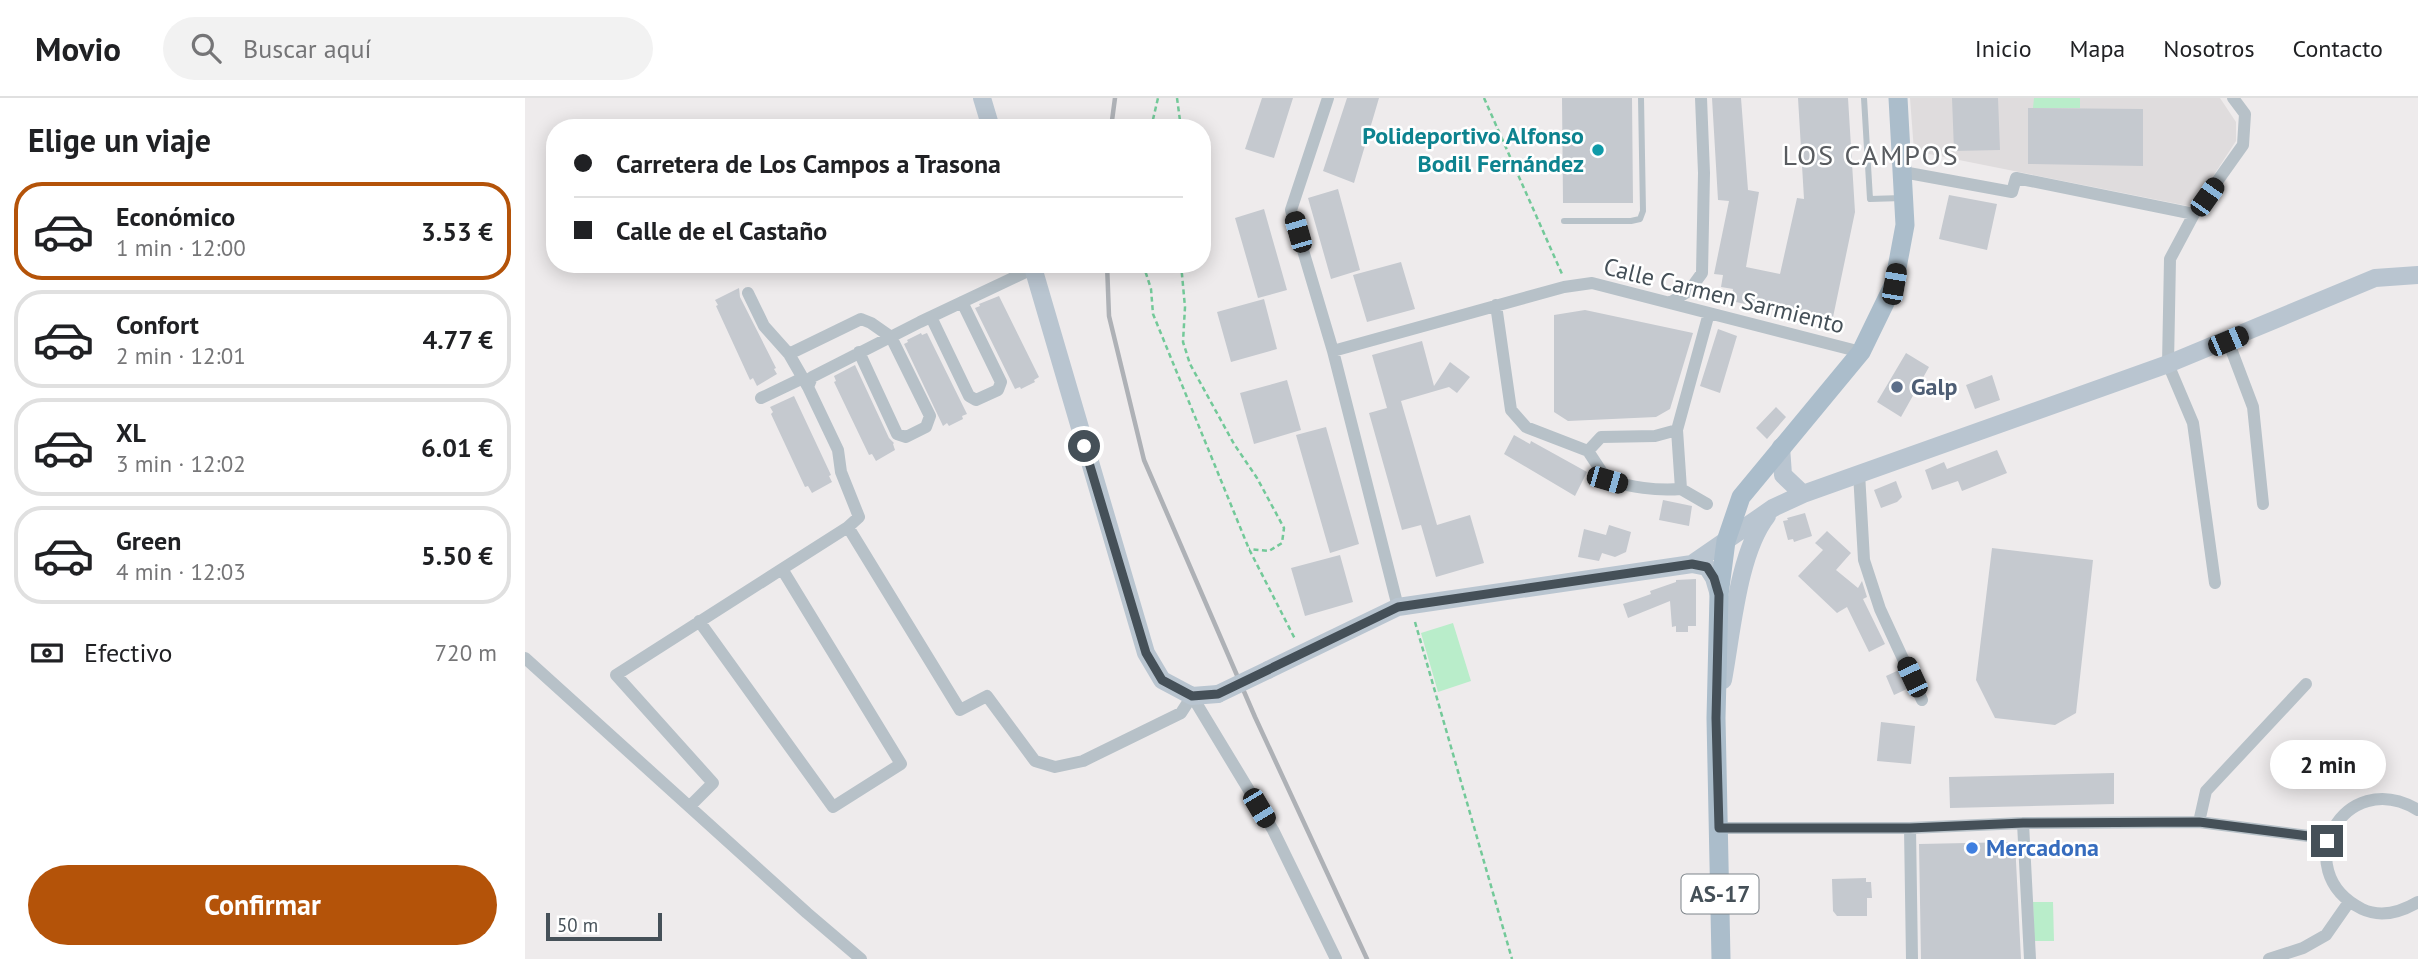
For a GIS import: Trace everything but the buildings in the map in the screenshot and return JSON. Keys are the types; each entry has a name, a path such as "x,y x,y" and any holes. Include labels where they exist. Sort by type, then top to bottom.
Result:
{"main road":[{"name":"AS-17","path":"1721,959 1716,718 1719,595 1725,541 1741,497 1861,352 1894,284 1905,225 1898,98"}],"street":[{"path":"982,98 988,119"},
{"path":"1328,98 1291,210 1404,607"},
{"path":"1671,302 1689,291 1702,273 1704,173 1701,98"},
{"path":"2215,583 2193,423 2168,364 2170,259 2194,214 2243,145 2245,114 2233,98"},
{"path":"1903,172 2012,192 2016,178 2194,214"},
{"path":"761,398 806,383 812,377 859,352 1019,273"},
{"path":"1035,273 1146,653 1162,680 1192,696 1272,830 1336,959"},
{"path":"1692,564 1773,508 1803,494 2168,364 2375,278 2418,275"},
{"name":"Calle Carmen Sarmiento","path":"1333,351 1564,287 1592,283 1861,352"},
{"path":"690,806 713,783 616,675 848,527 859,517 841,472 838,450 806,383 789,354 764,326 748,293"},
{"path":"931,317 969,396 976,400 988,396 998,390 1001,382 962,302"},
{"path":"1496,305 1511,410 1526,426 1588,451 1607,480 1646,489 1681,489 1707,504"},
{"path":"1681,489 1677,430 1709,313"},
{"path":"789,354 861,319 871,323 891,337 930,416 926,427 906,437 897,434 859,352"},
{"path":"2228,341 2253,407 2263,504"},
{"path":"1588,451 1601,437 1655,436 1677,430"},
{"path":"1781,447 1783,475 1803,494"},
{"path":"1859,473 1864,560 1880,609 1922,700"},
{"path":"1753,480 1752,495 1757,503 1773,508"},
{"path":"1716,718 1747,552 1759,526 1773,508"},
{"path":"848,527 960,710 987,696 1035,761 1055,767 1083,761 1181,713 1192,696"},
{"path":"1192,696 1218,694 1404,607 1692,564 1707,567 1714,578 1719,595"},
{"path":"699,621 833,807 901,764 782,569"},
{"path":"525,658 861,959"},
{"path":"2199,822 2206,791 2306,684"},
{"path":"2418,810 2405,802 2386,798 2366,800 2349,809 2336,823 2327,841 2326,858 2329,875 2337,890 2349,902 2366,911 2386,914 2405,910 2418,902"},
{"path":"1719,828 1910,828 2023,823 2199,822 2316,837 2327,841"},
{"path":"2023,823 2030,959"},
{"path":"1910,828 1912,959"},
{"path":"2269,959 2303,948 2326,935 2349,902"}],"lane":[{"path":"1564,221 1640,219 1643,211 1641,98"},
{"path":"1864,98 1870,199 1904,198"}],"path":[{"path":"1152,119 1158,98"},
{"path":"1177,98 1180,119"},
{"path":"1484,98 1561,270 1564,287"},
{"path":"1146,273 1151,289 1153,314 1249,549 1302,653"},
{"path":"1182,273 1185,307 1183,342 1190,364 1284,528 1282,543 1269,551 1249,549"},
{"path":"1404,607 1512,959"}],"shaded area":[{"path":"1910,98 2220,98 2236,122 2236,141 2193,207 1914,151"}],"green space":[{"path":"2034,98 2080,98 2080,108 2033,108"},
{"path":"1453,623 1471,681 1438,692 1421,633"},
{"path":"2033,902 2053,902 2054,941 2034,941"}],"railway":[{"path":"1112,119 1115,98"},
{"path":"1107,273 1109,316 1144,460 1255,717 1367,959"}],"place":[{"name":"Polideportivo Alfonso Bodil Fernández","path":"1598,150"},
{"name":"Galp","path":"1897,387"},
{"name":"Mercadona","path":"1972,848"}],"district":[{"name":"LOS CAMPOS","path":"1871,155"}],"route":[{"path":"1084,446 1146,653 1162,680 1192,696 1218,694 1398,607 1692,564 1707,567 1714,578 1719,595 1716,718 1719,828 1910,828 2023,823 2199,822 2316,837 2327,841"}]}
